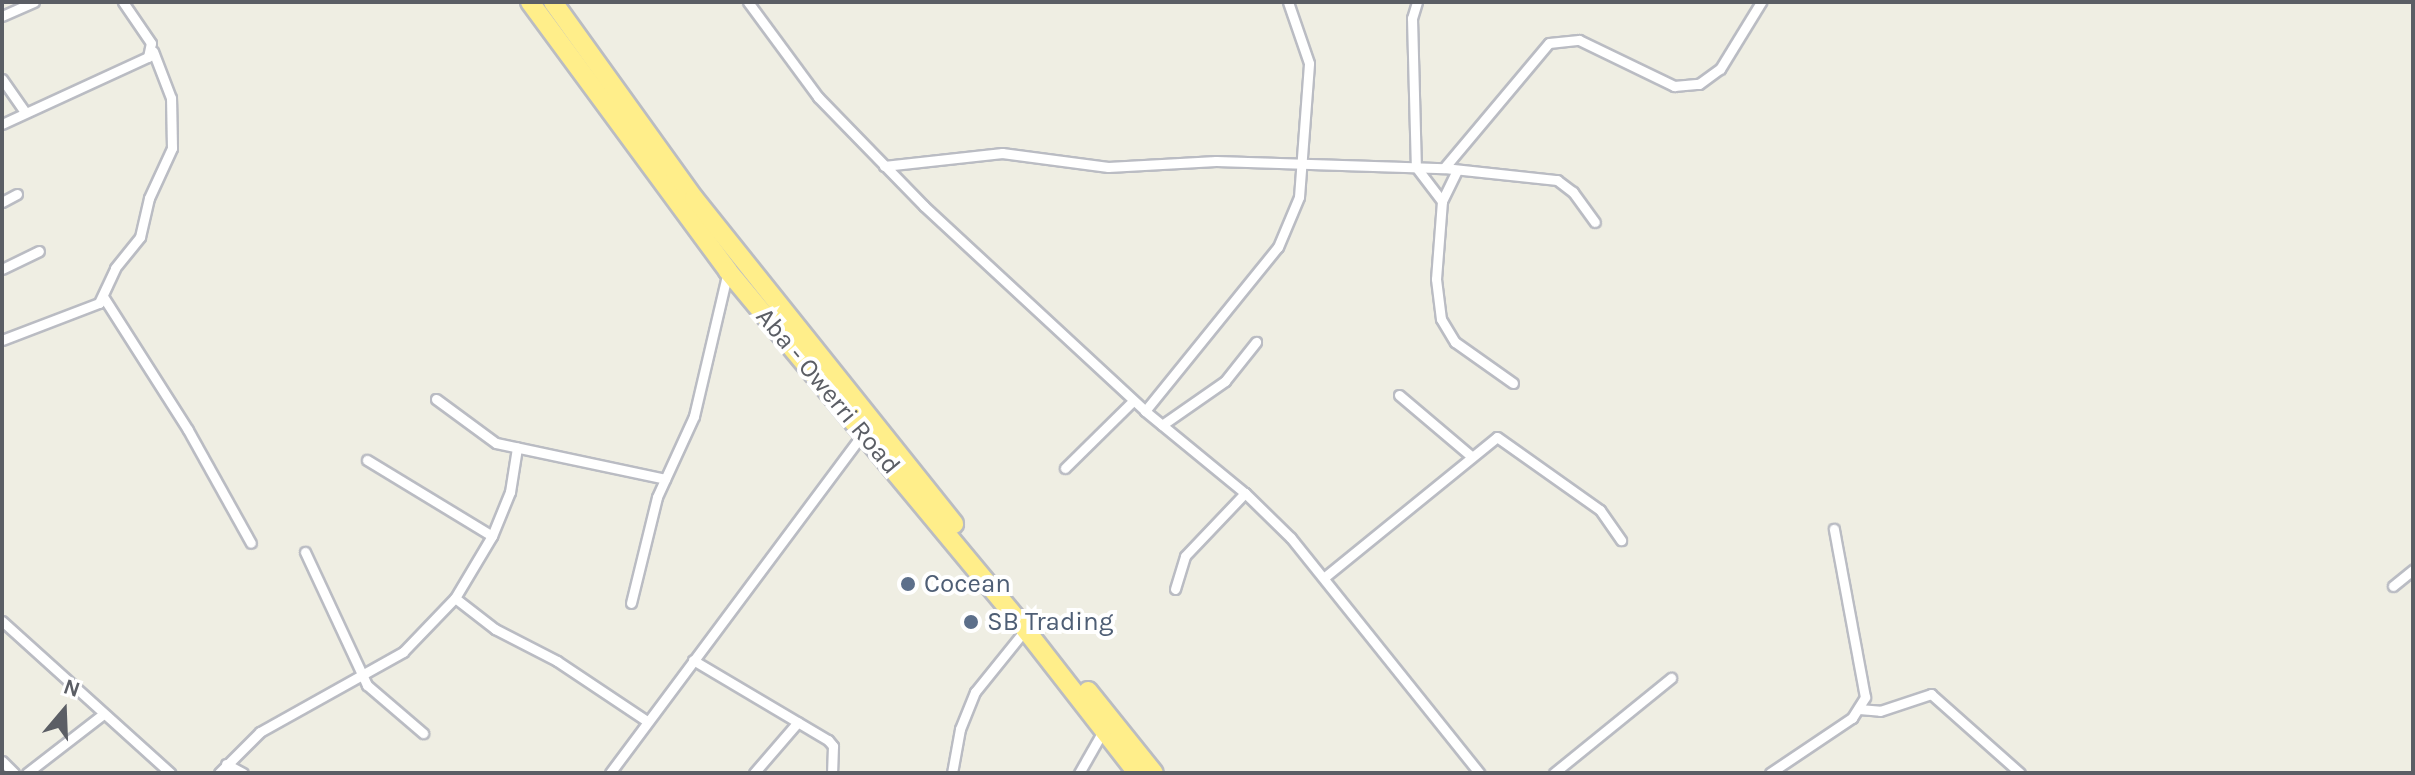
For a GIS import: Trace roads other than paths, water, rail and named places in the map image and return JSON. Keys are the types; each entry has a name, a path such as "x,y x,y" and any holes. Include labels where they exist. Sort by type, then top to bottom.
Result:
{"highway":[{"name":"Aba - Owerri Road","path":"530,2 728,271 1025,630 1137,773"},
{"name":"Aba - Owerri Road","path":"553,2 694,198 1154,773"}],"street":[{"path":"2,16 34,2"},
{"path":"2,340 104,298 115,268 140,237 149,198 172,148 171,98 153,51 123,2"},
{"path":"748,2 818,97 884,166 1133,401 1245,493 1326,576 1479,773"},
{"path":"1145,411 1278,247 1299,197 1304,164 1309,63 1288,2"},
{"path":"1417,2 1412,18 1416,167 1442,201"},
{"path":"1444,168 1549,43 1579,40 1674,86 1699,84 1720,69 1761,2"},
{"path":"2,124 153,51"},
{"path":"2,79 25,112"},
{"path":"884,166 1002,153 1108,167 1216,161 1444,168 1557,180 1573,192 1595,222"},
{"path":"1457,170 1442,201 1436,279 1444,329 1513,383"},
{"path":"2,202 17,194"},
{"path":"2,269 39,251"},
{"path":"631,603 643,538 665,479 694,416 728,271"},
{"path":"104,298 188,430 251,543"},
{"path":"1162,425 1225,381 1256,342"},
{"path":"1399,395 1471,456"},
{"path":"436,399 486,439 665,479"},
{"path":"1065,468 1133,401"},
{"path":"610,773 863,433"},
{"path":"1326,576 1497,437 1506,439 1600,510 1621,540"},
{"path":"219,773 260,732 363,678 403,652 455,598 492,536 510,492 517,448"},
{"path":"367,460 492,536"},
{"path":"1175,589 1185,556 1245,493"},
{"path":"1770,773 1859,709 1865,697 1834,529"},
{"path":"305,552 372,692 423,733"},
{"path":"2393,586 2413,570"},
{"path":"455,598 495,629 557,661 647,721"},
{"path":"2,621 102,715 170,773"},
{"path":"952,773 960,729 975,692 1025,630"},
{"path":"693,660 833,746 832,773"},
{"path":"1554,773 1671,678"},
{"path":"1859,709 1880,711 1931,694 2020,773"},
{"path":"27,773 102,715"},
{"path":"754,773 798,722"},
{"path":"1079,773 1103,731"},
{"path":"2,761 14,773"},
{"path":"226,764 243,773"}],"place":[{"name":"Cocean","path":"908,584"},
{"name":"SB Trading","path":"971,622"}]}
